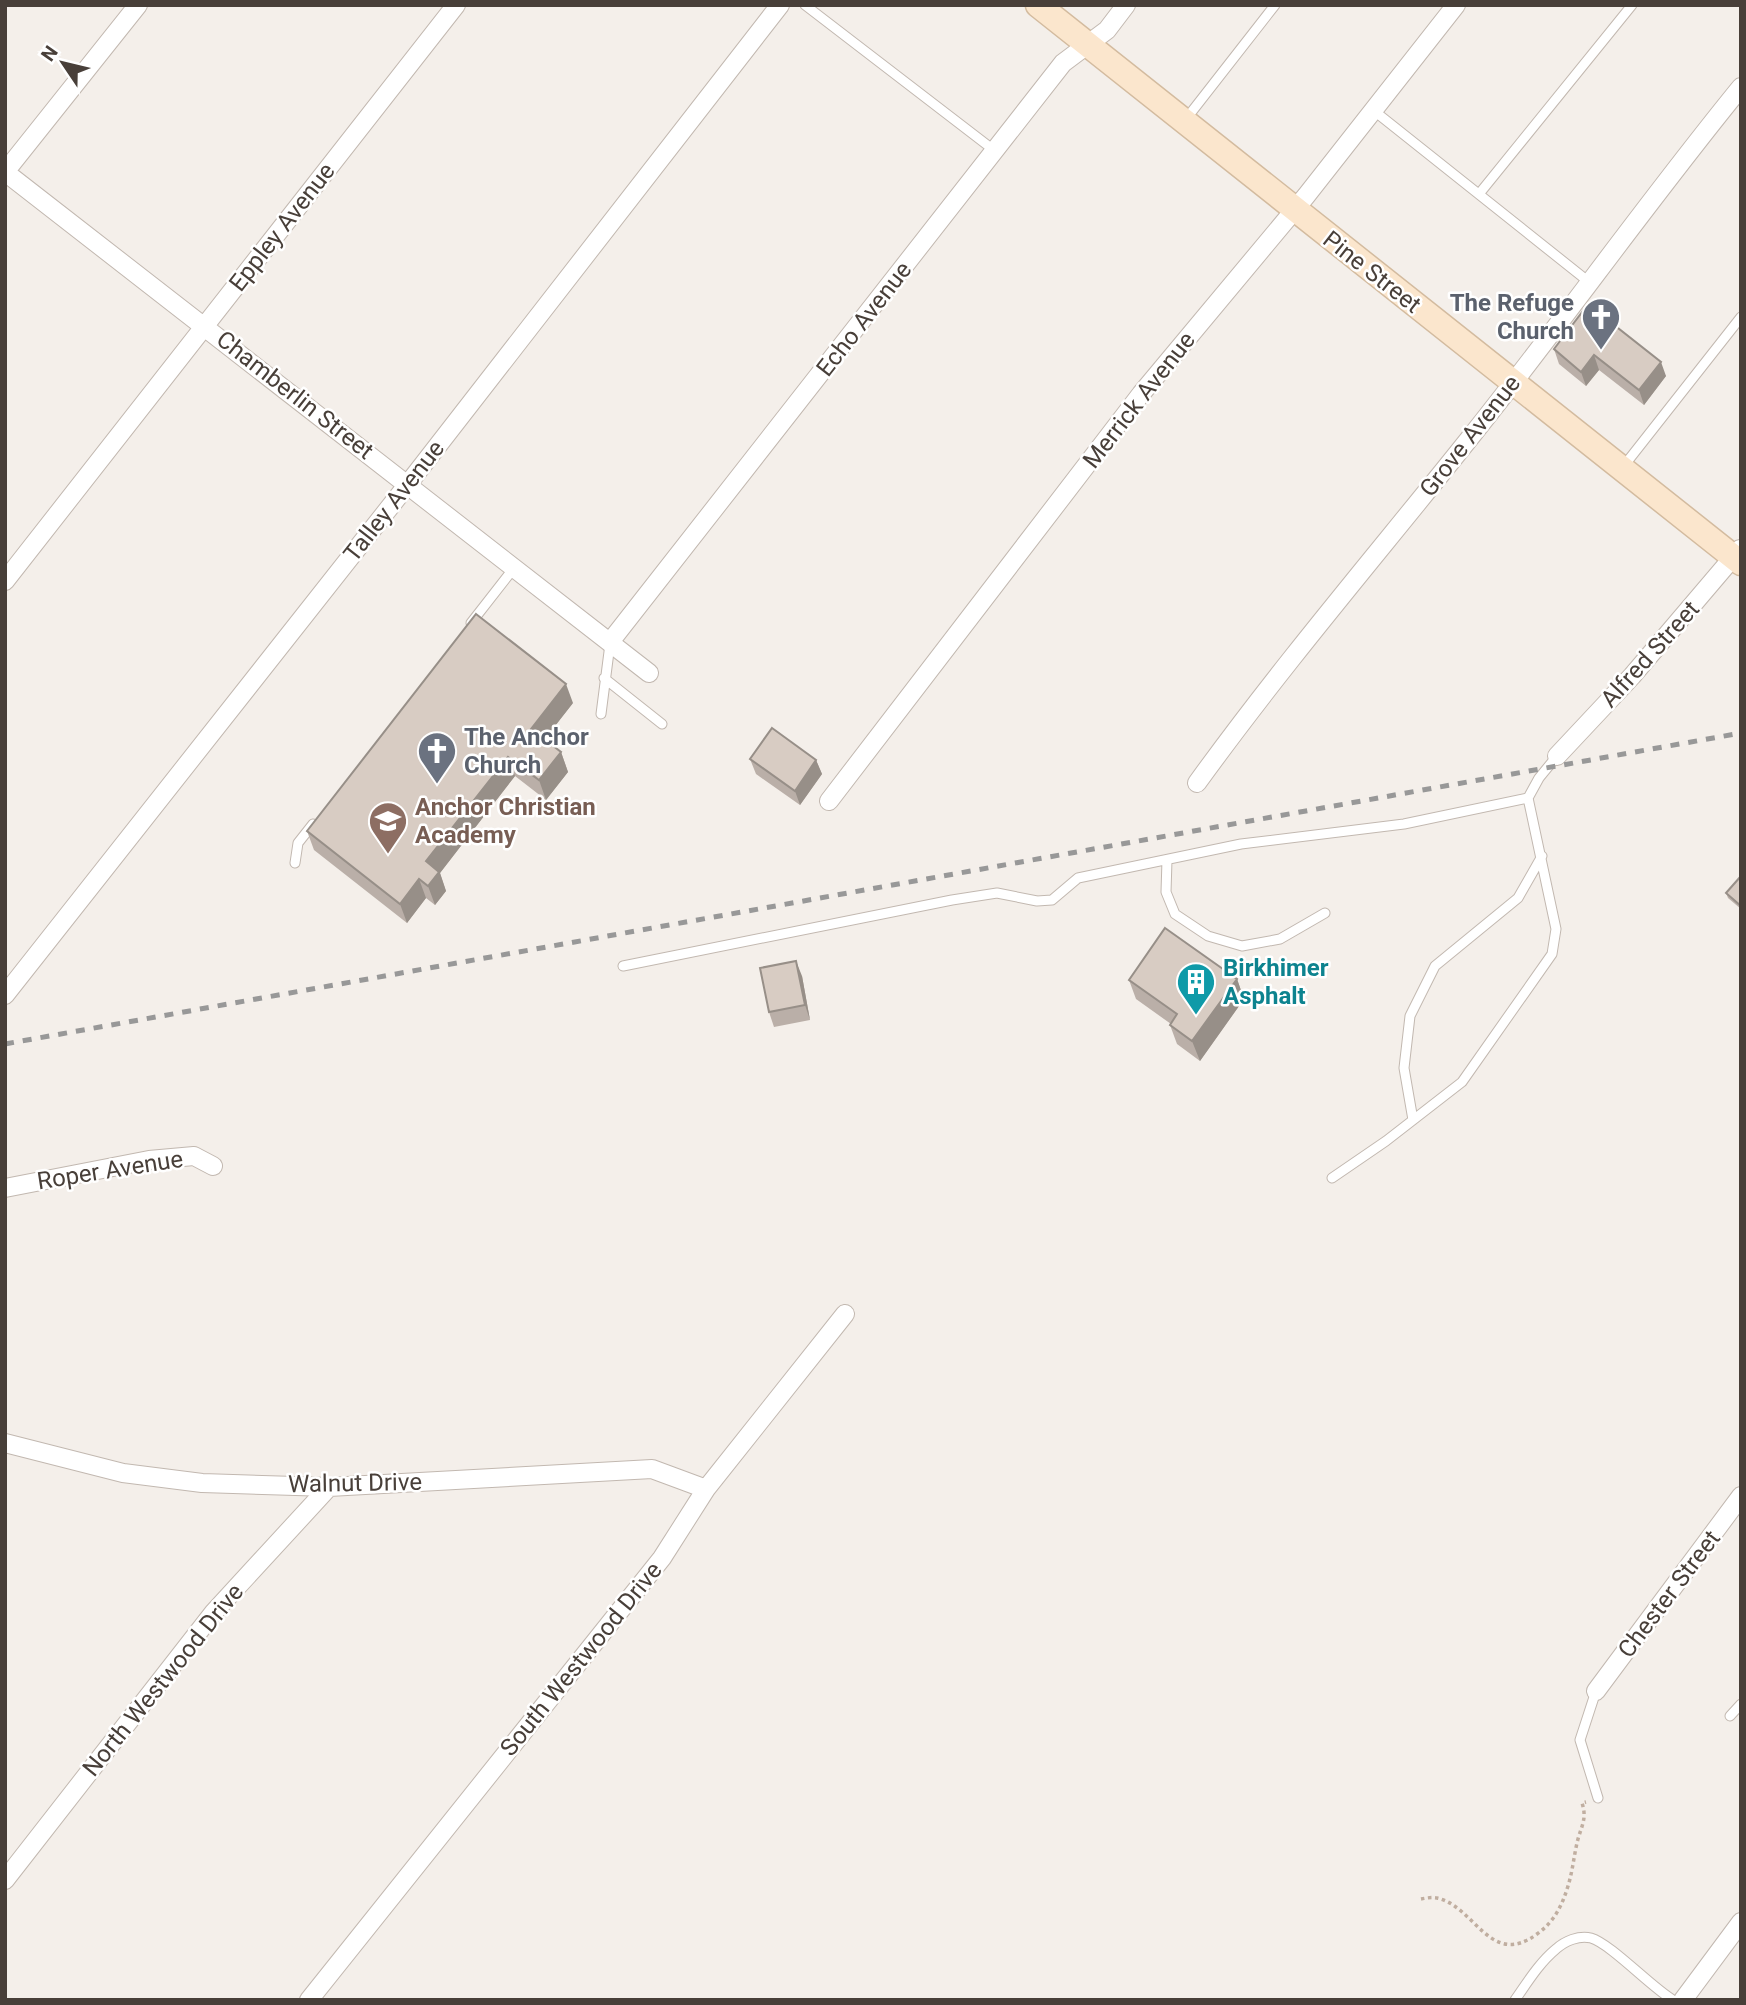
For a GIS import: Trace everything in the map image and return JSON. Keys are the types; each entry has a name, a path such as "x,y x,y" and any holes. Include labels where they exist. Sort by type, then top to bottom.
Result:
{"main road":[{"name":"Pine Street","path":"1038,5 1293,210 1738,556"}],"street":[{"path":"5,172 138,5"},
{"name":"Eppley Avenue","path":"5,581 456,5"},
{"name":"Talley Avenue","path":"5,995 408,484 780,5"},
{"name":"Echo Avenue","path":"610,642 1063,63 1107,30 1126,5"},
{"name":"Merrick Avenue","path":"829,801 1141,394 1293,210 1456,5"},
{"name":"Grove Avenue","path":"1197,783 1247,714 1513,382 1741,87"},
{"name":"Chamberlin Street","path":"5,172 649,673"},
{"name":"Alfred Street","path":"1557,756 1738,556"},
{"name":"Roper Avenue","path":"5,1188 149,1160 194,1156 214,1166"},
{"name":"South Westwood Drive","path":"309,2000 663,1558 706,1489 845,1314"},
{"name":"Walnut Drive","path":"5,1443 123,1473 202,1483 329,1487 652,1469 706,1489"},
{"name":"North Westwood Drive","path":"5,1880 214,1612 329,1487"},
{"name":"Chester Street","path":"1596,1691 1741,1496"},
{"path":"1683,2000 1741,1922"}],"lane":[{"path":"805,5 995,151"},
{"path":"1183,123 1275,5"},
{"path":"1479,194 1632,5"},
{"path":"1373,110 1589,282"},
{"path":"1622,468 1741,317"},
{"path":"464,632 514,568"},
{"path":"601,714 610,642"},
{"path":"604,678 662,724"},
{"path":"1332,1178 1462,1082 1552,954 1556,929 1528,798 1539,778 1557,756"},
{"path":"623,966 996,893 1037,901 1052,900 1078,878 1241,844 1404,824 1528,798"},
{"path":"295,863 298,843 323,811"},
{"path":"1413,1120 1404,1068 1410,1016 1435,966 1518,898 1542,856"},
{"path":"1167,860 1166,892 1175,914 1208,936 1242,946 1280,939 1325,913"},
{"path":"1596,1691 1580,1740 1598,1798"},
{"path":"1730,1716 1741,1704"},
{"path":"1515,2000 1556,1948 1583,1937 1599,1942 1674,2000"}],"path":[{"path":"1421,1899 1438,1898 1457,1908 1478,1929 1506,1944 1525,1942 1547,1926 1564,1900 1573,1870 1577,1840 1586,1815 1583,1803 1598,1798"}],"building":[{"name":"The Refuge Church","path":"1586,307 1608,324 1609,321 1661,362 1639,390 1594,355 1581,372 1554,349"},
{"name":"The Anchor Church","path":"476,614 566,684 531,729 561,752 539,780 508,757 426,861 439,872 428,886 419,879 400,904 307,831"},
{"path":"772,728 816,760 795,791 750,759"},
{"path":"1741,876 1741,906 1726,893"},
{"name":"Birkhimer Asphalt","path":"1165,928 1237,979 1192,1041 1170,1025 1177,1014 1129,980"},
{"path":"796,961 805,1005 769,1012 760,968"}],"railway":[{"path":"5,1044 1741,733"}],"place":[{"name":"The Refuge Church","path":"1601,351"},
{"name":"The Anchor Church","path":"437,785"},
{"name":"Anchor Christian Academy","path":"388,855"},
{"name":"Birkhimer Asphalt","path":"1196,1016"}]}
